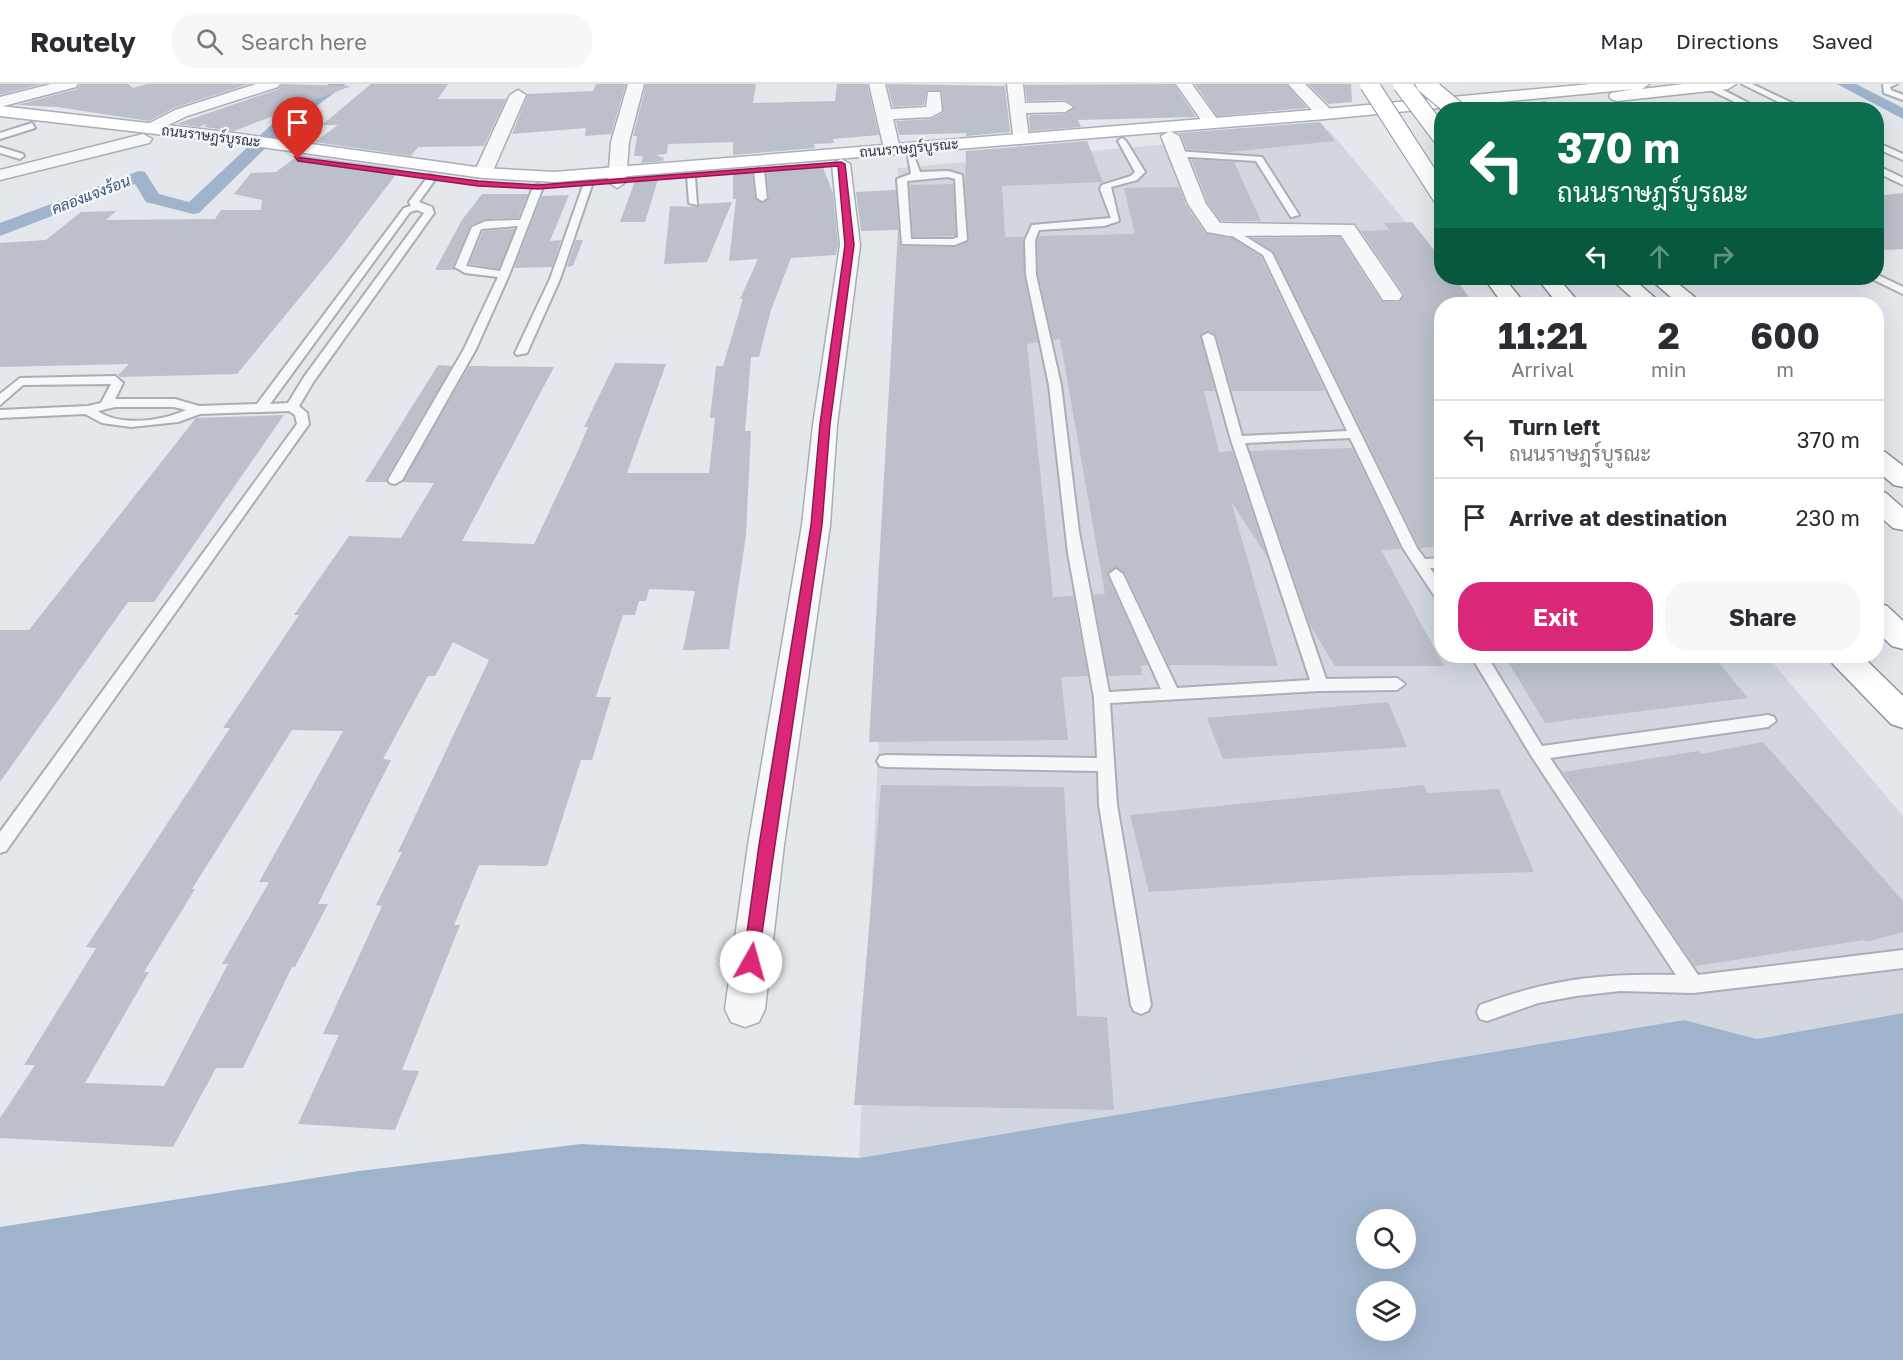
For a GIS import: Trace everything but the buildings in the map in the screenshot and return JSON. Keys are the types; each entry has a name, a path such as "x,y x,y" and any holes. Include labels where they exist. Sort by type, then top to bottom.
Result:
{"main road":[{"path":"1367,84 1393,108"},
{"path":"1367,84 1434,185"},
{"path":"1396,84 1434,116"},
{"path":"1402,84 1434,126"},
{"path":"1425,84 1455,102"},
{"path":"1449,84 1460,102"},
{"name":"ถนนราษฎร์บูรณะ","path":"1495,102 1641,84"},
{"path":"1586,102 1728,84"},
{"name":"ถนนราษฎร์บูรณะ","path":"0,111 145,134 183,144 496,185 538,187 891,149 1393,108 1434,107"},
{"name":"ถนนราษฎร์บูรณะ","path":"618,178 690,177 841,164 914,167 1170,136 1434,114"},
{"name":"ถนนราษฎร์บูรณะ","path":"0,122 145,134 201,134 483,173 579,182"},
{"path":"1499,285 1509,297"},
{"path":"1552,285 1563,297"},
{"path":"1628,285 1643,297"},
{"path":"1668,285 1683,297"},
{"path":"1884,464 1903,479"},
{"path":"1884,506 1903,522"},
{"path":"1884,621 1903,639"},
{"path":"1851,663 1903,716"}],"street":[{"path":"0,102 47,87 70,84"},
{"path":"0,176 145,134 181,113 271,84 276,88 229,105 240,109"},
{"path":"618,178 620,142 636,84"},
{"path":"878,84 891,149"},
{"path":"1015,84 1020,139"},
{"path":"1184,84 1212,123"},
{"path":"1296,84 1324,114"},
{"path":"196,88 220,101"},
{"path":"483,173 518,95"},
{"path":"883,114 934,111 934,95"},
{"path":"1017,108 1065,107"},
{"path":"1170,136 1197,204 1210,224 1221,230 1347,229 1391,295"},
{"path":"745,1009 766,845 816,525 825,424 850,245 841,164"}],"lane":[{"path":"1746,84 1785,102"},
{"path":"1893,84 1886,86 1887,91 1903,98"},
{"path":"1709,86 1742,102"},
{"path":"0,136 32,126"},
{"path":"1122,141 1140,172 1134,178 1107,185 1105,189 1116,219 1104,223 1035,227 1032,232 1031,283 1052,365 1073,535 1102,698 1108,805 1141,1005"},
{"path":"1884,148 1903,157"},
{"path":"0,150 20,156"},
{"path":"1177,154 1259,159 1294,215"},
{"path":"914,167 958,177 962,240 912,244 904,241 902,180 914,167"},
{"path":"759,171 762,198"},
{"path":"1884,172 1900,180"},
{"path":"417,207 414,202 432,177"},
{"path":"690,177 694,203"},
{"path":"1884,180 1900,180"},
{"path":"521,353 555,279 579,182"},
{"path":"395,480 470,349 504,275 538,187"},
{"path":"261,408 407,210 417,207 429,209 429,213 308,380 292,407"},
{"path":"504,275 465,270 460,267 477,227 486,224 523,223"},
{"path":"1229,230 1267,253 1420,564 1434,585"},
{"path":"1884,281 1903,291"},
{"path":"1208,336 1236,440 1320,685"},
{"path":"0,401 20,382 115,380 117,383 106,405"},
{"path":"0,414 88,410 106,405 175,403 198,410 292,407 301,413 303,424 0,846"},
{"path":"88,410 93,415 110,421 149,423 181,417 198,410"},
{"path":"1236,440 1355,434"},
{"path":"1420,564 1434,563"},
{"path":"1116,574 1171,692"},
{"path":"1483,663 1538,753 1693,984"},
{"path":"1102,698 1171,692 1397,684"},
{"path":"1538,753 1768,721"},
{"path":"886,760 1106,765"},
{"path":"1487,1012 1538,994 1576,987 1620,982 1693,984 1903,959"}],"shaded area":[{"path":"1329,130 1434,256 1434,285 1459,285 1469,297 1434,297 1434,663 1773,663 1903,816 1903,1013 1757,1039 1684,1020 859,1158 902,248 898,168"}],"water":[{"path":"1903,1013 1903,1360 0,1360 0,1227 359,1171 581,1144 859,1158 1684,1020 1757,1039"}],"waterway":[{"name":"คลองแจงร้อน","path":"0,230 139,176 152,198 193,209 276,129 339,84"},
{"path":"1844,84 1879,102"},
{"path":"1884,104 1903,114"}],"route":[{"path":"298,159 478,183 538,187 841,164 850,245 825,424 816,525 766,845 751,962"}]}
